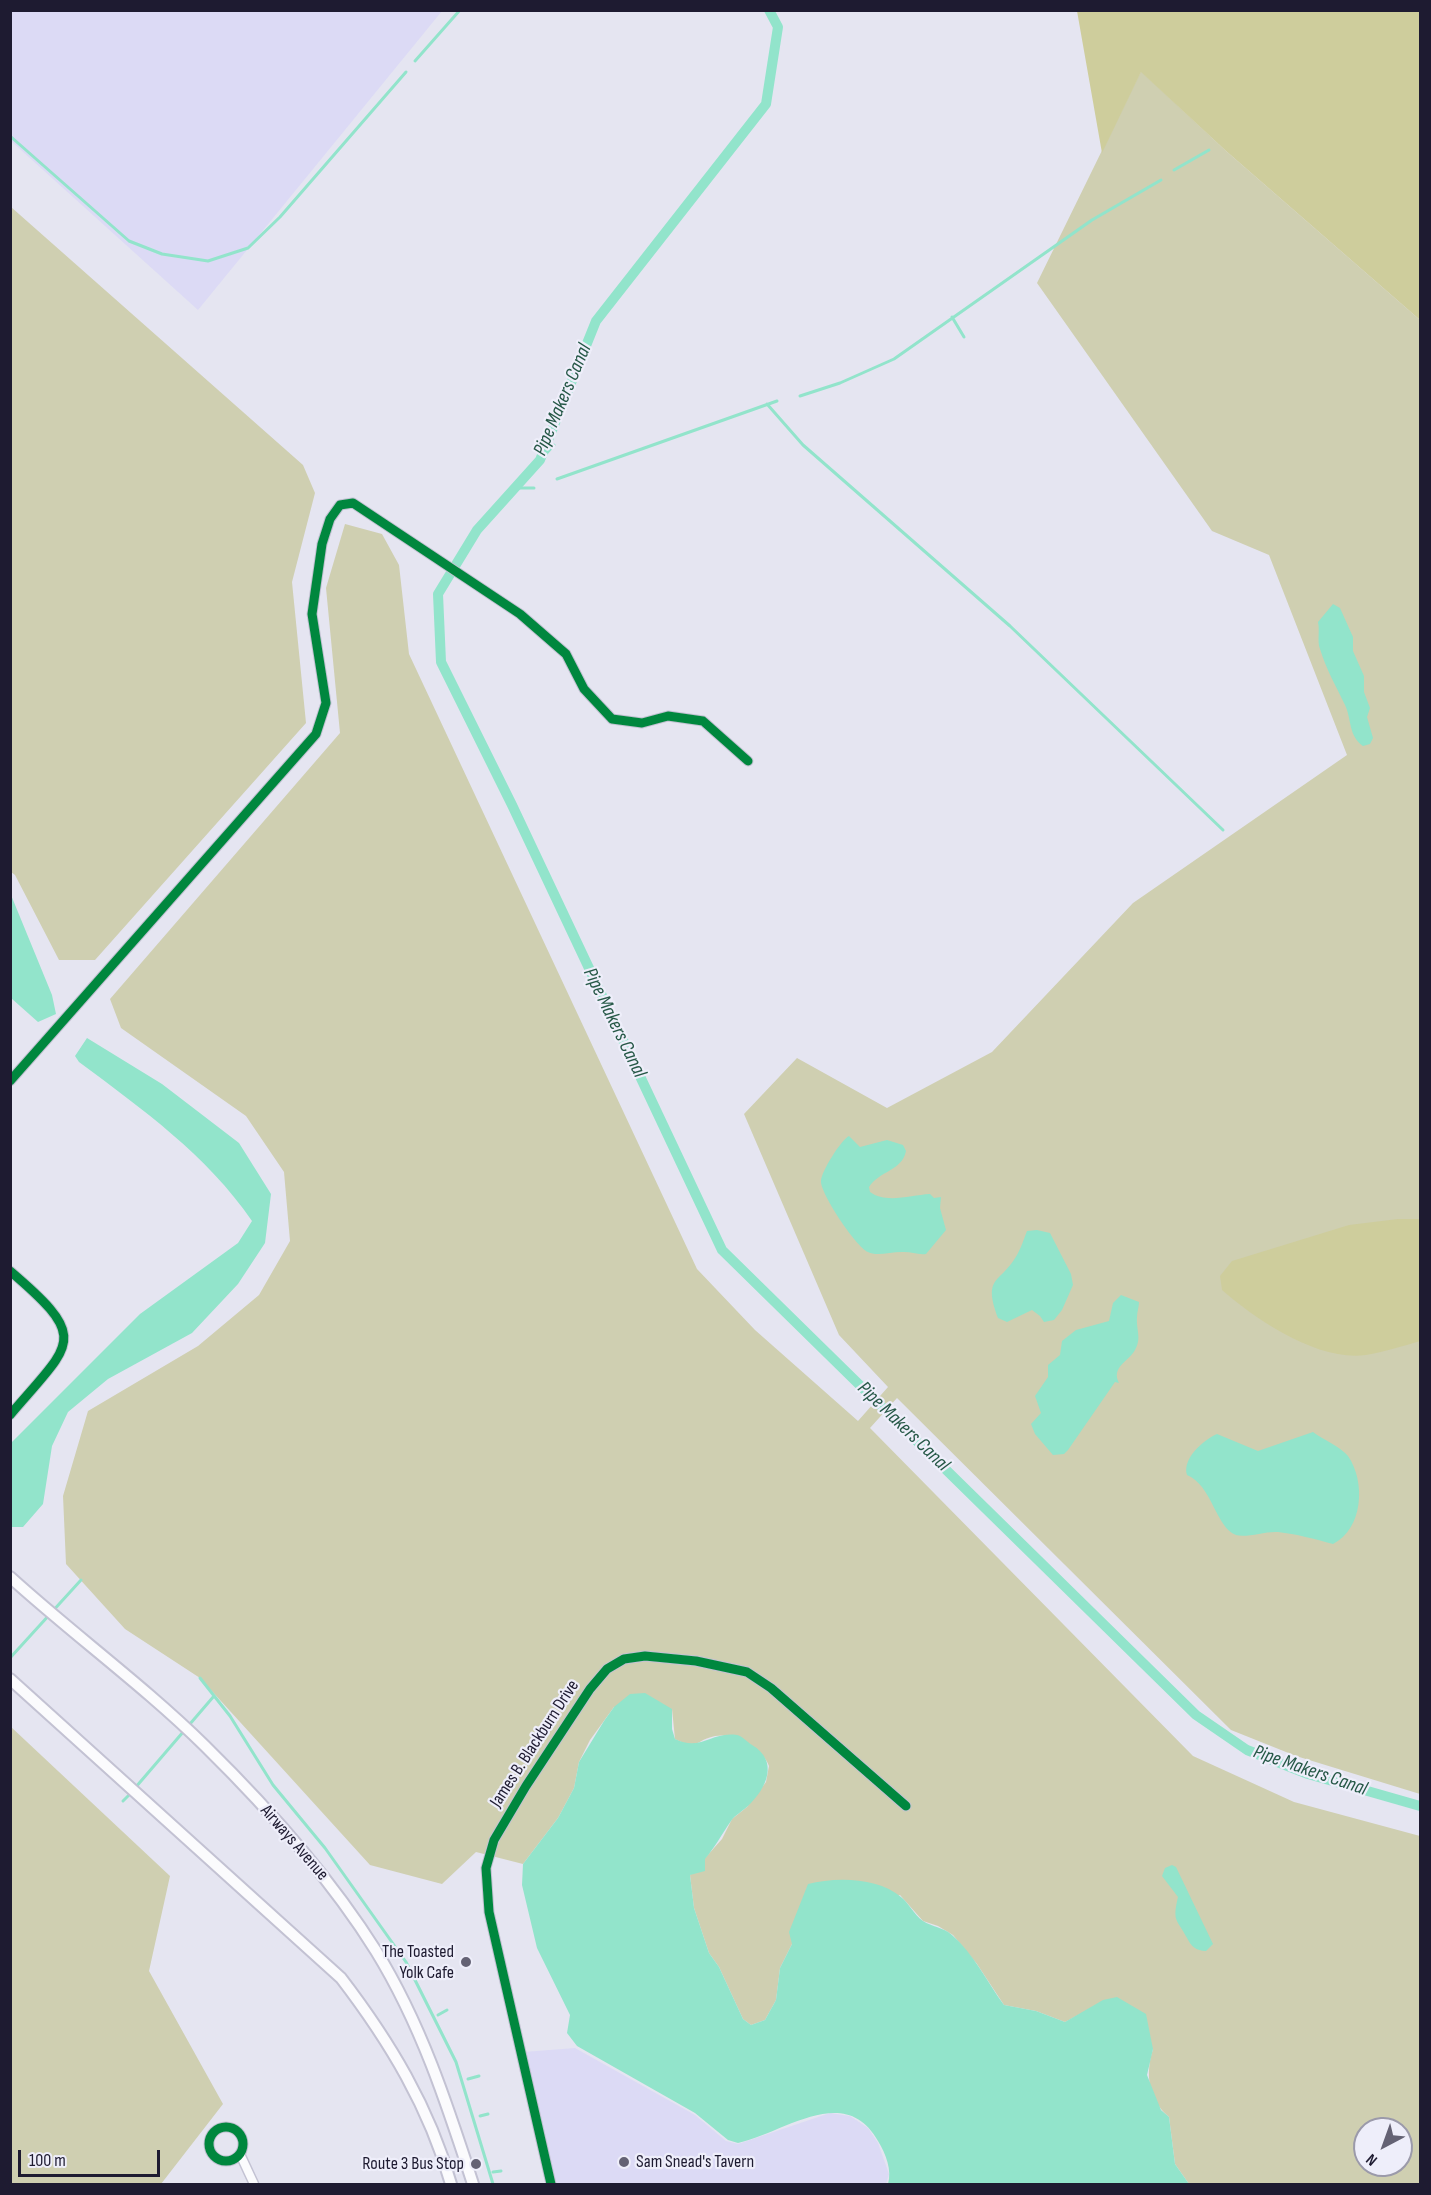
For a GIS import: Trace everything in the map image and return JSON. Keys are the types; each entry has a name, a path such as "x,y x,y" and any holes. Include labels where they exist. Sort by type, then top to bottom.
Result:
{"main road":[{"name":"Airways Avenue","path":"10,1578 186,1730 296,1841 338,1895 376,1951 405,2004 437,2074 473,2184"},
{"path":"10,1679 341,1978 375,2022 415,2090 442,2153 451,2184"}],"street":[{"path":"10,1081 316,734 326,703 312,614 322,544 330,519 340,505 353,503 520,614 566,654 584,689 612,718 642,723 668,716 703,721 748,761"},
{"path":"10,1271 56,1312 63,1325 66,1342 61,1356 10,1415"},
{"name":"James B. Blackburn Drive","path":"551,2184 489,1912 486,1868 494,1840 526,1786 590,1689 607,1669 624,1659 645,1656 696,1661 747,1672 771,1688 906,1806"},
{"path":"240,2154 229,2161 218,2159 209,2146 211,2135 223,2127 234,2129 243,2142 240,2154 254,2184"}],"shaded area":[{"path":"11,10 442,11 198,310 11,141"},
{"path":"1077,11 1420,11 1420,320 1226,151 1141,72 1102,153"},
{"path":"1141,71 1226,151 1420,320 1420,1794 1296,1756 1231,1730 897,1398 870,1428 1193,1756 1294,1802 1420,1836 1420,2184 1189,2184 1175,2164 1169,2117 1157,2102 1150,2086 1149,2068 1153,2049 1084,2012 1065,2022 1036,2011 1004,2005 977,1964 953,1935 938,1926 923,1921 900,1895 792,1944 780,1968 776,2000 765,2020 751,2025 743,2019 719,1967 709,1953 694,1908 690,1875 722,1839 732,1819 747,1807 766,1782 769,1766 761,1753 731,1736 715,1736 696,1744 675,1739 672,1709 614,1707 590,1740 579,1762 574,1788 558,1818 523,1864 476,1852 442,1884 370,1865 200,1678 125,1629 66,1564 63,1496 88,1411 198,1346 259,1295 290,1241 284,1172 246,1116 121,1028 110,999 340,733 326,588 345,524 382,534 399,565 409,654 697,1269 755,1330 858,1421 888,1387 839,1335 744,1114 797,1058 887,1108 992,1052 1133,903 1347,755 1269,555 1212,531 1037,283"},
{"path":"11,207 303,465 315,493 292,582 306,723 95,960 59,960 15,875 11,872"},
{"path":"1333,604 1340,608 1353,637 1353,651 1364,676 1364,692 1370,708 1367,717 1373,738 1370,744 1363,746 1355,737 1345,705 1319,646 1318,622"},
{"path":"11,895 52,995 56,1014 38,1022 11,998"},
{"path":"87,1038 162,1084 239,1143 271,1194 265,1243 238,1284 192,1333 108,1379 68,1412 52,1446 43,1504 23,1527 11,1527 11,1443 140,1314 238,1243 252,1221 215,1175 194,1154 150,1116 79,1062 75,1056"},
{"path":"849,1136 860,1147 887,1140 903,1145 906,1151 900,1163 878,1177 869,1187 870,1192 876,1196 899,1198 930,1194 934,1198 941,1197 940,1208 946,1230 926,1254 868,1252 855,1240 840,1219 826,1196 821,1181 832,1157 841,1143"},
{"path":"1398,1219 1420,1219 1420,1341 1366,1355 1328,1352 1270,1326 1222,1290 1220,1276 1232,1261 1349,1225"},
{"path":"1037,1230 1050,1233 1071,1274 1073,1285 1062,1310 1054,1320 1044,1322 1032,1310 1007,1322 998,1318 992,1294 993,1287 1012,1263 1027,1231"},
{"path":"1121,1295 1139,1302 1137,1346 1117,1373 1119,1383 1115,1382 1068,1450 1064,1454 1053,1455 1035,1434 1031,1424 1041,1413 1035,1396 1048,1377 1048,1365 1060,1355 1062,1341 1076,1330 1109,1321 1113,1303"},
{"path":"1313,1432 1348,1456 1357,1479 1359,1491 1356,1516 1351,1528 1333,1544 1278,1532 1236,1535 1223,1524 1202,1488 1187,1475 1188,1463 1195,1451 1217,1434 1258,1451"},
{"path":"645,1693 672,1709 672,1729 675,1739 692,1743 720,1736 737,1735 760,1751 768,1767 765,1783 755,1799 731,1821 705,1859 705,1871 690,1875 694,1908 709,1953 719,1967 743,2019 751,2025 765,2020 776,2000 780,1968 792,1944 789,1932 808,1884 831,1880 856,1880 892,1890 907,1902 923,1921 949,1932 960,1943 974,1959 1004,2005 1036,2011 1065,2022 1103,2000 1117,1997 1146,2014 1153,2049 1147,2075 1161,2110 1169,2117 1175,2164 1189,2184 888,2184 889,2168 881,2146 864,2124 849,2115 831,2113 813,2116 738,2143 728,2140 695,2113 577,2046 567,2033 570,2015 537,1948 522,1885 523,1864 558,1818 574,1788 579,1762 604,1721 614,1707 630,1694"},
{"path":"10,1726 170,1876 149,1971 223,2104 161,2184 11,2184"},
{"path":"1172,1865 1176,1867 1213,1944 1206,1951 1192,1946 1176,1920 1178,1897 1162,1876 1165,1868"},
{"path":"575,2048 695,2115 726,2141 738,2144 830,2113 850,2116 868,2128 878,2143 889,2174 886,2184 551,2184 524,2052"}],"waterway":[{"path":"415,61 460,10"},
{"name":"Pipe Makers Canal","path":"769,10 778,27 766,104 596,321 540,460 477,530 438,594 441,662 512,805 722,1250 1196,1715 1247,1750 1308,1774 1420,1806"},
{"path":"10,136 129,241 162,254 208,261 248,248 280,217 406,72"},
{"path":"1174,170 1209,150"},
{"path":"800,396 840,383 894,359 1092,220 1161,180"},
{"path":"952,317 964,337"},
{"path":"557,479 777,401"},
{"path":"767,404 803,445 1010,626 1223,830"},
{"name":"Pipe Makers Canal","path":"534,488 515,488 554,445"},
{"path":"10,1658 81,1580"},
{"path":"200,1678 230,1716 273,1785 325,1848 406,1962 456,2062 493,2184"},
{"path":"135,1788 214,1696"},
{"path":"123,1801 131,1793"},
{"path":"438,2015 447,2010"},
{"path":"468,2079 479,2076"},
{"path":"480,2116 488,2114"},
{"path":"493,2172 501,2171"}],"cycle path":[{"path":"10,1081 316,734 326,703 312,614 322,544 330,519 340,505 353,503 520,614 566,654 584,689 612,719 642,723 668,716 703,721 748,761"},
{"path":"10,1271 53,1312 62,1328 64,1342 59,1356 48,1371 10,1415"},
{"path":"551,2184 489,1912 486,1868 494,1840 526,1786 590,1689 607,1669 624,1659 645,1656 696,1661 747,1672 771,1688 906,1806"},
{"path":"226,2127 238,2132 243,2144 238,2156 226,2161 214,2156 209,2144 214,2132 226,2127"}],"place":[{"name":"The Toasted Yolk Cafe","path":"466,1962"},
{"name":"Sam Snead's Tavern","path":"624,2162"},
{"name":"Route 3 Bus Stop","path":"476,2164"}]}
